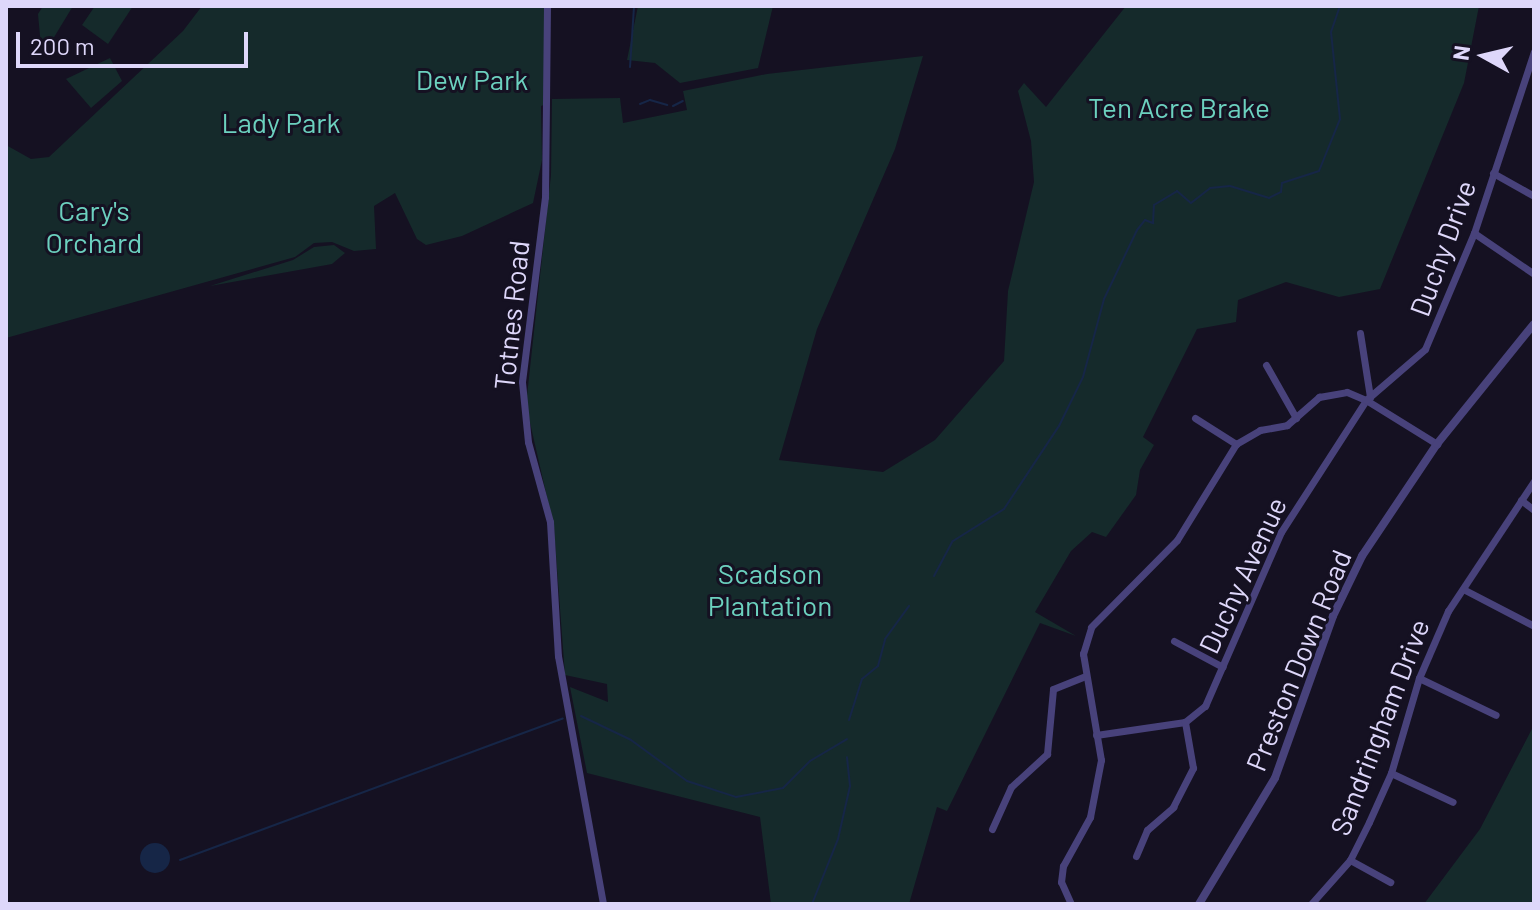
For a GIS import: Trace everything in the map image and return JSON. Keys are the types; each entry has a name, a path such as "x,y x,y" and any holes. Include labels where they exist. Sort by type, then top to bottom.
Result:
{"street":[{"name":"Totnes Road","path":"547,6 548,163 522,382 528,442 549,514 558,656 603,904"},
{"name":"Duchy Drive","path":"1368,398 1435,335 1493,173 1530,85 1534,52"},
{"path":"1493,173 1534,196"},
{"path":"1474,233 1534,274"},
{"name":"Preston Down Road","path":"1199,904 1275,778 1352,575 1437,444 1534,324"},
{"path":"1360,333 1368,398"},
{"path":"1266,365 1296,418"},
{"path":"1071,904 1061,882 1068,852 1090,817 1101,760 1083,654 1091,627 1177,540 1236,444 1296,418 1319,397 1347,392 1368,398 1437,444"},
{"name":"Duchy Avenue","path":"1185,722 1215,691 1281,532 1368,398"},
{"path":"1195,418 1236,444"},
{"name":"Sandringham Drive","path":"1311,904 1324,896 1350,860 1391,773 1419,678 1463,589 1534,481"},
{"path":"1521,500 1534,510"},
{"path":"1463,589 1534,626"},
{"path":"1174,641 1223,667"},
{"path":"992,829 1011,787 1047,754 1053,689 1085,676"},
{"path":"1419,678 1496,715"},
{"path":"1096,735 1185,722 1193,768 1173,807 1147,830 1136,856"},
{"path":"1391,773 1453,802"},
{"path":"1350,860 1390,882"}],"green space":[{"path":"43,6 73,6 42,57 38,14"},
{"path":"95,6 133,6 108,44 82,25"},
{"path":"202,6 547,6 549,103 541,106 542,160 533,203 462,236 426,245 417,239 395,193 374,206 376,249 354,251 332,242 314,243 295,257 6,338 6,145 31,159 49,157 183,31"},
{"path":"638,6 773,6 758,68 680,83 655,63 627,60"},
{"path":"1126,6 1479,6 1464,83 1380,289 1339,297 1286,282 1238,300 1236,322 1197,329 1143,437 1154,445 1140,470 1136,495 1106,537 1092,532 1071,551 1035,612 1076,636 1040,623 947,811 937,807 909,904 771,904 760,817 587,773 570,687 608,702 607,684 565,675 554,528 526,405 551,175 552,99 620,98 623,123 687,110 683,91 767,74 923,56 895,149 817,329 779,460 883,472 935,440 1004,361 1008,291 1034,182 1031,141 1018,91 1024,83 1046,107"},
{"path":"110,58 122,81 91,108 66,79"},
{"path":"334,245 345,253 332,264 210,286 293,260 314,247"},
{"path":"1534,725 1534,904 1424,904 1480,829"}],"water":[{"path":"155,843 166,847 170,858 166,869 155,873 144,869 140,858 144,847"}],"waterway":[{"path":"630,67 634,6"},
{"path":"934,576 953,541 1004,509 1059,426 1083,377 1104,299 1137,230 1145,220 1153,223 1154,205 1177,191 1191,203 1210,188 1230,186 1269,198 1281,192 1282,183 1319,171 1340,119 1331,32 1340,6"},
{"path":"640,104 650,100 667,105"},
{"path":"673,106 683,101"},
{"path":"849,720 862,679 878,666 885,639 909,606"},
{"path":"581,716 631,740 687,781 736,797 783,788 810,761 847,739"},
{"path":"180,860 563,718"},
{"path":"812,904 838,839 850,786 847,757"}],"park label":[{"name":"Dew Park","path":"472,79"},
{"name":"Ten Acre Brake","path":"1179,107"},
{"name":"Lady Park","path":"281,122"},
{"name":"Cary's Orchard","path":"94,226"},
{"name":"Scadson Plantation","path":"770,589"}]}
